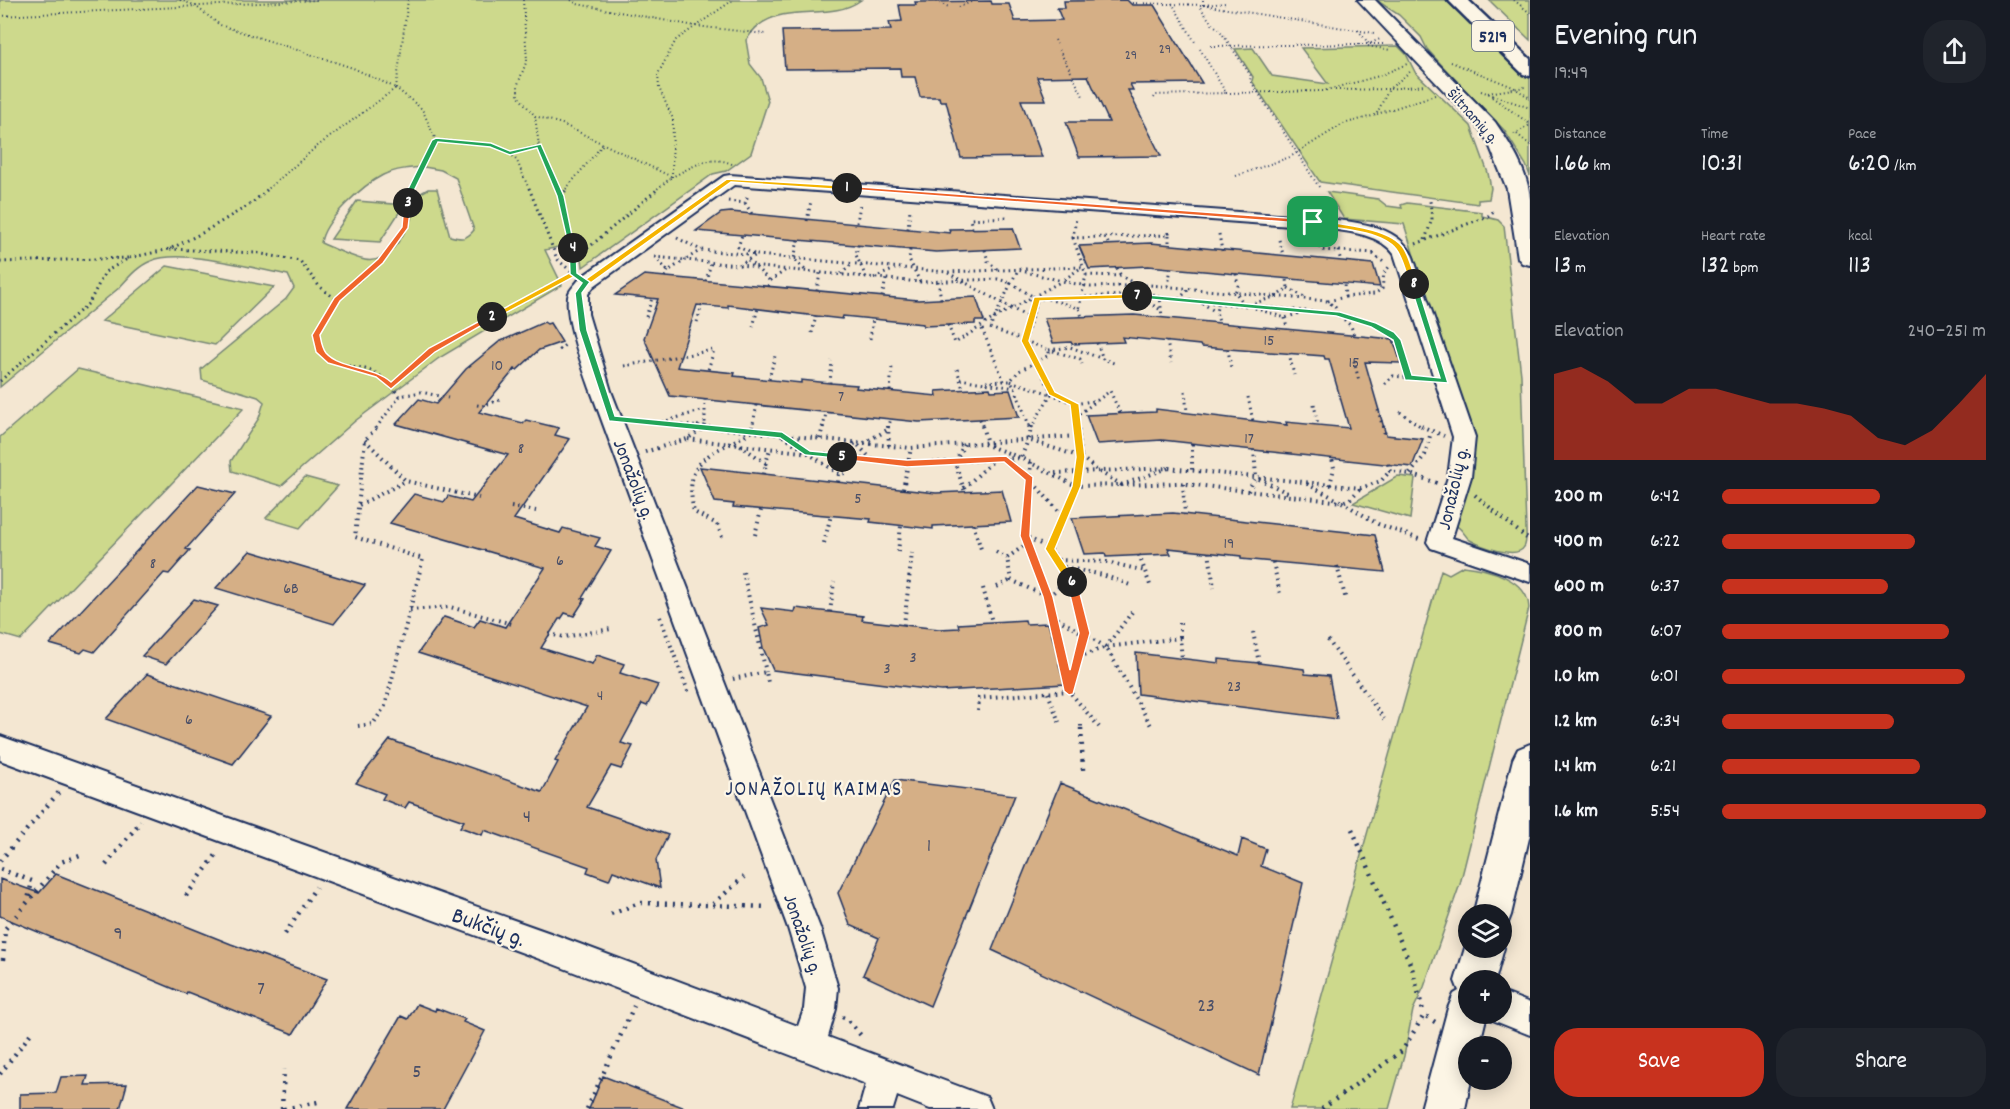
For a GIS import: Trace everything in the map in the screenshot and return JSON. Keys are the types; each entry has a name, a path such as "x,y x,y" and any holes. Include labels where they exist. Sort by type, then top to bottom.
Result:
{"highway":[{"name":"5219","path":"1457,0 1530,78"},
{"name":"5219","path":"1479,0 1530,50"}],"street":[{"name":"Šiltnamių g.","path":"1366,0 1422,58 1438,86 1488,126 1503,147 1522,203 1530,258"},
{"name":"Jonažolių g.","path":"807,1046 820,1009 822,988 804,928 612,419 583,330 578,293 580,278 627,253 730,180 1313,222 1355,228 1391,240 1401,249 1464,442 1456,483 1439,542 1530,573"},
{"name":"Bukčių g.","path":"0,748 644,983 975,1109"},
{"path":"1495,904 1530,759"},
{"path":"1512,1012 1530,1018"},
{"path":"1443,1109 1465,1024"},
{"path":"876,1109 886,1075"}],"path":[{"path":"180,0 194,5 220,25 353,68 396,88 414,99 429,118 436,140 408,195 406,227 380,261 337,300 316,335 320,352 331,361 379,375 400,396"},
{"path":"0,16 318,0"},
{"path":"0,262 129,258 170,249 251,204 315,148 396,88 408,0"},
{"path":"523,0 527,60 519,84 518,96 535,116 539,146 561,196 580,278"},
{"path":"571,0 577,4 694,26 765,34"},
{"path":"575,259 672,177 673,119 658,88 658,74 676,40 694,26 712,17 733,0"},
{"path":"932,0 949,7"},
{"path":"959,7 976,0"},
{"path":"1203,0 1201,8 1212,24 1219,29 1251,76 1250,81 1319,187"},
{"path":"1514,0 1530,13"},
{"path":"1171,2 1195,42"},
{"path":"1132,3 1171,2 1379,33"},
{"path":"1203,6 1226,3"},
{"path":"1358,30 1369,44 1380,39"},
{"path":"1055,40 1057,45"},
{"path":"1211,46 1358,44 1407,53 1411,59 1443,58 1513,87 1530,98"},
{"path":"1059,50 1071,72"},
{"path":"1200,50 1226,93"},
{"path":"1323,91 1379,76 1413,62 1411,72 1389,88 1376,115"},
{"path":"1073,77 1084,98"},
{"path":"1486,93 1513,87 1530,78"},
{"path":"1154,98 1156,95 1438,86 1486,93 1530,108"},
{"path":"1236,176 1297,153 1343,124 1376,115 1438,86"},
{"path":"1486,93 1530,124"},
{"path":"535,116 562,124 672,177"},
{"path":"436,140 491,145 510,153 517,160 527,181 557,259 580,278"},
{"path":"561,196 603,143"},
{"path":"510,153 539,146"},
{"path":"807,221 812,200"},
{"path":"1425,240 1432,219 1430,201"},
{"path":"745,203 752,214"},
{"path":"857,223 860,204"},
{"path":"908,229 910,209"},
{"path":"972,228 970,219 1015,217"},
{"path":"1066,221 1077,222"},
{"path":"660,229 701,250 914,270 947,272 1082,267"},
{"path":"1169,230 1169,245"},
{"path":"1219,234 1222,251"},
{"path":"728,252 738,247 742,235"},
{"path":"1082,317 1079,308 1086,275 1073,238 1168,235"},
{"path":"1105,237 1109,245"},
{"path":"794,259 798,240"},
{"path":"1279,240 1283,254"},
{"path":"858,245 856,255 866,277"},
{"path":"738,247 756,255"},
{"path":"170,249 256,253 300,261 319,286 337,300"},
{"path":"665,277 668,271 701,250"},
{"path":"910,250 909,259 920,282"},
{"path":"985,250 988,261 998,270"},
{"path":"717,251 725,264"},
{"path":"1338,251 1341,261"},
{"path":"627,253 920,282 998,279 1010,282 1036,298 1128,295 1337,314 1374,325 1391,334 1397,340 1408,378"},
{"path":"739,265 756,255"},
{"path":"655,257 668,271"},
{"path":"0,381 89,303 105,272 129,258"},
{"path":"794,259 807,272"},
{"path":"748,260 770,281"},
{"path":"706,281 711,263"},
{"path":"840,275 852,264"},
{"path":"1018,270 1083,285 1168,286 1327,301 1374,294 1382,289 1384,273 1389,266"},
{"path":"948,325 955,343 1011,308 1036,298 1082,267"},
{"path":"873,278 897,268"},
{"path":"1117,268 1121,276"},
{"path":"1168,286 1171,268"},
{"path":"768,286 770,281 786,270"},
{"path":"990,328 1010,282 1018,270"},
{"path":"979,271 980,279"},
{"path":"947,272 1031,319"},
{"path":"817,291 820,273"},
{"path":"1235,292 1238,286 1236,274"},
{"path":"1086,275 1121,276 1160,298"},
{"path":"391,387 432,350 580,278"},
{"path":"882,297 886,279"},
{"path":"1287,279 1288,288"},
{"path":"938,281 941,299"},
{"path":"1344,284 1345,297"},
{"path":"1123,286 1128,295"},
{"path":"1179,300 1190,288"},
{"path":"1246,306 1277,296 1288,288"},
{"path":"1288,288 1307,299"},
{"path":"1235,292 1246,306 1285,318 1306,311"},
{"path":"1137,296 1161,310"},
{"path":"646,317 652,298"},
{"path":"1036,298 1025,341 1052,393"},
{"path":"1044,298 1079,308"},
{"path":"1160,298 1162,317"},
{"path":"1200,301 1216,312"},
{"path":"1327,301 1351,326 1354,335"},
{"path":"1218,303 1216,312 1219,322"},
{"path":"697,322 702,305"},
{"path":"753,327 758,308"},
{"path":"812,333 816,316"},
{"path":"1285,318 1287,329"},
{"path":"870,339 873,319"},
{"path":"972,331 990,328 1080,359 1082,364"},
{"path":"982,329 1004,381"},
{"path":"1167,341 1171,363"},
{"path":"1096,343 1104,360"},
{"path":"1049,350 1070,347 1114,363"},
{"path":"624,366 714,350 708,370"},
{"path":"1010,381 1019,371 1049,355 1049,350"},
{"path":"1228,350 1231,368"},
{"path":"1289,353 1294,375"},
{"path":"769,380 775,356"},
{"path":"830,382 832,361"},
{"path":"1354,361 1359,381"},
{"path":"890,392 892,366"},
{"path":"957,369 963,389"},
{"path":"1385,384 1393,376 1445,381"},
{"path":"960,379 1016,388"},
{"path":"1010,381 1016,388 1030,430"},
{"path":"979,382 1010,381 1052,393 1075,404 1098,399"},
{"path":"1075,417 1110,391 1120,413"},
{"path":"1185,391 1187,412"},
{"path":"358,726 373,724 385,706 423,559 355,537 364,441 388,415 400,396 421,392 448,398"},
{"path":"1022,458 1030,430 1052,393"},
{"path":"1248,397 1252,422"},
{"path":"477,405 483,406 502,399"},
{"path":"705,400 706,427"},
{"path":"1050,549 1076,486 1081,457 1075,404"},
{"path":"1314,404 1318,425"},
{"path":"722,537 717,524 694,512 689,495 690,473 699,461 752,432 758,405"},
{"path":"658,423 704,410"},
{"path":"1378,410 1385,435"},
{"path":"820,439 826,412"},
{"path":"1400,412 1431,432 1464,442"},
{"path":"612,419 911,448 1077,436"},
{"path":"889,446 887,430 891,419"},
{"path":"981,419 987,443"},
{"path":"626,458 687,439 706,427"},
{"path":"864,444 887,430"},
{"path":"1410,474 1425,457 1431,432"},
{"path":"782,435 839,474 845,473 847,457"},
{"path":"687,439 907,464 1022,458"},
{"path":"1028,440 1081,457 1098,471 1122,485"},
{"path":"364,441 406,481 479,498"},
{"path":"735,442 766,463"},
{"path":"832,456 855,443"},
{"path":"855,443 872,460"},
{"path":"980,443 1031,462 1076,486 1183,484 1342,502 1350,500 1361,488"},
{"path":"964,444 955,463 965,490 995,460"},
{"path":"1192,444 1194,459 1192,470"},
{"path":"903,489 911,448"},
{"path":"764,474 770,449"},
{"path":"1248,491 1256,477 1254,450"},
{"path":"1329,485 1334,468 1332,458"},
{"path":"1006,459 1030,479 1064,517"},
{"path":"1031,462 1025,536 1048,597 1069,691 1099,727"},
{"path":"1388,464 1390,471"},
{"path":"1055,474 1168,468 1361,488 1381,481 1390,471"},
{"path":"1122,485 1168,468"},
{"path":"1390,471 1456,483 1530,541"},
{"path":"838,482 839,474"},
{"path":"1256,477 1294,496"},
{"path":"358,506 406,481"},
{"path":"1303,482 1378,524 1428,542"},
{"path":"1183,484 1185,514"},
{"path":"511,507 536,511"},
{"path":"755,535 761,510"},
{"path":"824,543 831,515"},
{"path":"973,524 982,552"},
{"path":"898,552 901,526"},
{"path":"1025,536 1050,549 1070,578 1085,633 1069,691"},
{"path":"1007,558 1028,543"},
{"path":"996,552 1007,558"},
{"path":"1209,552 1214,588"},
{"path":"904,625 912,553"},
{"path":"1139,555 1150,585"},
{"path":"1007,558 1011,580"},
{"path":"1058,560 1107,562 1145,571"},
{"path":"1273,562 1280,594"},
{"path":"1337,566 1346,600"},
{"path":"1063,567 1103,575 1133,586"},
{"path":"1048,597 1078,570"},
{"path":"743,572 768,683"},
{"path":"1011,580 1048,597"},
{"path":"997,587 1011,580"},
{"path":"830,612 834,582"},
{"path":"983,588 992,622"},
{"path":"410,610 450,607 512,624"},
{"path":"1106,647 1132,612"},
{"path":"1053,616 1106,647 1152,727"},
{"path":"1180,623 1182,659"},
{"path":"549,634 564,637 611,629"},
{"path":"1253,632 1259,663"},
{"path":"1078,657 1106,647 1180,638"},
{"path":"1328,640 1384,719"},
{"path":"711,683 766,672"},
{"path":"978,711 979,698 1069,691"},
{"path":"1048,693 1059,722"},
{"path":"1081,725 1083,770"},
{"path":"0,861 74,775"},
{"path":"106,865 154,805"},
{"path":"1322,1109 1402,1051 1424,1015 1412,968 1352,828"},
{"path":"186,896 232,833"},
{"path":"3,960 5,928 61,862 80,855"},
{"path":"285,934 328,868"},
{"path":"0,869 32,881 28,901"},
{"path":"712,905 744,877"},
{"path":"611,914 639,903 768,907"},
{"path":"587,1109 644,983"},
{"path":"1424,1015 1458,1022"},
{"path":"0,1074 31,1033"},
{"path":"284,1069 283,1109 318,1102"}],"green space":[{"path":"0,0 861,0 836,10 783,15 756,27 746,40 750,64 761,78 768,101 751,153 726,171 713,174 583,267 580,242 545,250 562,285 439,358 355,421 281,486 232,471 231,461 259,418 264,402 258,397 202,380 201,369 286,299 294,288 288,275 198,258 164,258 151,261 138,269 120,287 0,387","holes":["424,167 441,170 456,178 474,230 468,236 460,238 450,236 437,189 428,189 421,193 414,214 402,237 385,255 376,260 365,260 321,243 329,224 345,204 383,175 403,169"]},
{"path":"1376,0 1447,0 1530,79 1530,176 1526,165 1504,130 1427,49 1421,37 1399,15"},
{"path":"1489,0 1530,0 1530,40"},
{"path":"1398,46 1406,54 1415,72 1471,126 1488,173 1491,188 1489,199 1478,200 1478,204 1320,182 1252,81 1253,77 1235,49 1253,48 1272,76 1328,84 1301,48"},
{"path":"1327,192 1378,199 1387,206 1402,208 1401,205 1407,203 1482,212 1482,216 1498,220 1504,226 1521,375 1526,536 1525,545 1520,551 1498,551 1482,545 1470,540 1454,525 1470,434 1404,224 1344,219"},
{"path":"357,201 404,205 380,242 331,239"},
{"path":"167,266 274,287 215,345 102,321"},
{"path":"78,369 244,408 21,640 0,634 0,437"},
{"path":"1398,476 1415,478 1410,519 1353,503"},
{"path":"305,477 338,486 300,528 266,518"},
{"path":"1463,566 1483,569 1514,582 1522,589 1529,608 1460,884 1424,987 1413,1010 1404,1056 1389,1109 1290,1109 1441,570 1449,574"}],"building":[{"path":"1127,0 1132,5 1154,5 1202,83 1130,84 1133,90 1128,90 1161,156 1079,157 1066,122 1109,122 1088,76 1037,77 1046,100 1021,100 1042,157 961,158 946,101 940,101 939,97 920,97 915,77 901,77 900,68 785,69 782,31 891,30 889,22 902,21 899,5 916,5 915,2 991,1 992,4 1009,4 1015,21 1062,20 1057,8 1065,8 1064,1"},
{"path":"731,212 950,233 949,229 1013,228 1020,248 936,252 696,231 721,213"},
{"path":"1151,243 1373,264 1380,287 1148,266 1089,269 1079,246"},
{"path":"644,275 918,300 976,297 984,321 975,321 975,324 923,326 923,324 843,316 842,319 728,305 728,308 697,305 677,367 735,373 734,376 801,383 801,380 857,385 856,388 937,396 936,391 990,388 991,391 1010,390 1019,417 919,422 670,396 644,338 658,299 615,295"},
{"path":"1134,315 1393,339 1401,363 1365,362 1386,435 1423,439 1412,467 1162,440 1097,444 1086,415 1156,412 1156,409 1287,425 1286,422 1349,428 1329,359 1325,359 1324,356 1201,347 1200,345 1122,337 1124,342 1053,343 1044,318"},
{"path":"544,322 550,323 562,342 539,350 517,370 515,369 479,412 523,423 526,420 559,428 555,435 570,439 514,519 560,533 563,528 600,538 595,546 611,551 582,598 585,599 574,616 565,613 541,648 592,664 597,655 624,664 620,673 658,685 647,706 642,704 621,743 633,746 621,769 611,766 587,807 668,835 656,860 660,888 613,871 609,880 587,872 589,867 484,830 482,835 460,827 464,821 409,802 405,808 382,799 385,794 356,783 390,740 542,792 558,762 555,761 587,707 418,653 444,617 474,627 480,619 505,627 545,568 390,523 414,494 444,502 448,496 471,502 508,455 396,424 419,399 436,404 466,369 499,342"},
{"path":"700,467 936,493 1002,490 1011,522 933,526 933,529 870,522 871,519 733,507 734,504 715,502"},
{"path":"198,485 235,494 186,549 190,550 169,574 164,573 94,652 85,649 81,653 50,644"},
{"path":"1173,513 1375,535 1385,572 1241,559 1241,556 1168,548 1171,554 1106,557 1105,553 1084,554 1072,518"},
{"path":"250,551 365,585 334,624 216,588"},
{"path":"194,599 218,606 166,664 142,656"},
{"path":"761,608 795,612 796,608 830,612 863,616 862,620 939,629 959,628 958,624 1025,620 1026,624 1048,623 1065,684 941,691 773,670 763,648 759,628 769,625"},
{"path":"1136,653 1219,663 1219,659 1259,663 1304,669 1305,674 1329,676 1337,719 1138,694"},
{"path":"147,674 271,716 233,764 106,719"},
{"path":"895,780 1015,795 930,1006 863,975 879,938 850,925 838,893"},
{"path":"1060,783 1238,856 1242,839 1266,849 1261,866 1303,883 1259,1075 992,950"},
{"path":"56,874 231,944 327,979 293,1034 187,992 186,994 0,916 0,879 39,893"},
{"path":"417,1004 435,1011 436,1008 465,1019 463,1022 485,1031 443,1109 347,1109 401,1016 408,1019"},
{"path":"88,1076 85,1085 127,1084 120,1109 20,1109 20,1094 56,1093 61,1077"},
{"path":"603,1076 685,1108 589,1109"}],"district":[{"name":"JONAŽOLIŲ KAIMAS","path":"814,788"}],"route":[{"path":"1313,222 730,180 586,282 574,274 545,289 432,350 391,387 379,375 361,372 331,361 320,352 316,335 337,300 380,261 406,227 408,195 436,140 491,145 510,153 539,146 561,196 575,259 574,274 578,278 586,282 578,293 583,330 612,419 782,435 808,453 907,464 1006,459 1030,479 1025,536 1048,597 1069,691 1085,633 1070,578 1050,549 1076,486 1081,457 1075,404 1052,393 1025,341 1037,299 1128,295 1337,314 1374,325 1391,334 1397,340 1408,378 1445,381 1401,249 1391,240 1355,228 1313,222"}]}
